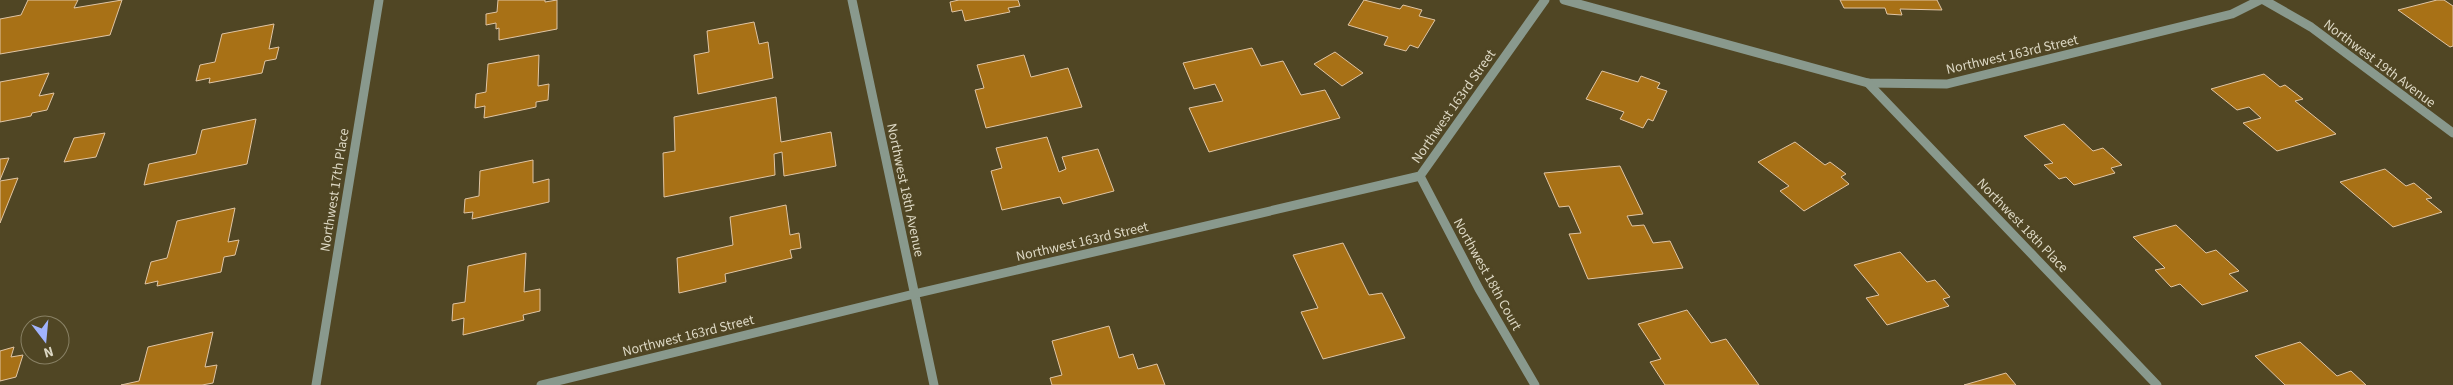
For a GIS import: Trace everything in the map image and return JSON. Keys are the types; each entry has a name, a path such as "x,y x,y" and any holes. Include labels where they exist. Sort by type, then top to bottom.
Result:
{"street":[{"name":"Northwest 17th Place","path":"316,385 379,0"},
{"name":"Northwest 18th Avenue","path":"852,0 934,385"},
{"name":"Northwest 163rd Street","path":"541,385 914,294 1420,176 1545,0"},
{"name":"Northwest 163rd Street","path":"1564,0 1868,83 1947,84 2232,14 2262,0"},
{"name":"Northwest 19th Avenue","path":"2262,0 2311,27 2453,133"},
{"name":"Northwest 18th Place","path":"1868,83 2157,385"},
{"name":"Northwest 18th Court","path":"1420,176 1479,289 1535,385"}],"building":[{"path":"28,0 78,0 74,8 122,0 110,35 0,54 0,19 21,15"},
{"path":"498,0 545,0 545,2 557,0 557,29 499,40 499,28 496,29 496,23 486,25 486,14 497,12"},
{"path":"959,0 1018,0 1020,6 1008,8 1010,12 965,21 962,10 952,12 950,2"},
{"path":"1364,0 1400,9 1403,5 1422,10 1419,16 1435,20 1418,48 1410,45 1406,51 1384,45 1388,37 1348,25"},
{"path":"1840,0 1937,0 1942,10 1900,9 1902,15 1887,14 1885,8 1844,8"},
{"path":"2444,0 2453,6 2453,46 2450,47 2398,10"},
{"path":"754,22 759,44 768,42 773,78 698,94 694,55 709,52 707,31"},
{"path":"274,24 269,49 279,47 276,59 265,61 262,73 209,83 210,78 196,81 200,65 215,62 222,34"},
{"path":"1252,48 1261,66 1283,61 1301,95 1325,90 1340,118 1209,152 1189,108 1223,101 1215,84 1194,89 1183,63"},
{"path":"1335,52 1363,73 1342,86 1314,64"},
{"path":"539,55 538,86 549,84 548,100 536,102 536,107 484,118 485,106 475,108 476,94 486,92 488,64"},
{"path":"1024,55 1031,77 1068,68 1082,107 986,128 975,90 984,88 977,65"},
{"path":"1602,71 1638,82 1641,76 1660,83 1657,88 1667,91 1653,121 1648,119 1643,128 1620,119 1624,112 1586,99"},
{"path":"49,73 39,96 54,93 47,110 32,113 31,116 0,122 0,82"},
{"path":"2264,74 2280,87 2285,85 2303,99 2295,101 2336,134 2277,151 2243,123 2261,118 2249,107 2237,110 2211,89"},
{"path":"776,97 781,142 831,132 836,166 784,176 782,152 774,154 775,175 664,197 663,153 675,151 674,117"},
{"path":"256,119 247,164 144,185 149,164 196,154 202,130"},
{"path":"2064,124 2093,151 2103,148 2122,165 2111,168 2115,173 2074,185 2066,177 2059,179 2044,165 2053,163 2024,136"},
{"path":"105,133 96,157 64,162 74,138"},
{"path":"1047,137 1059,172 1066,169 1062,157 1098,149 1114,191 1063,204 1060,197 1002,210 991,171 1002,168 996,148"},
{"path":"1795,142 1825,165 1830,162 1846,174 1841,177 1849,184 1804,211 1780,191 1789,186 1758,162"},
{"path":"9,158 0,180 0,159"},
{"path":"533,160 533,183 549,179 549,202 472,219 473,212 464,213 465,199 479,196 480,171"},
{"path":"1620,166 1643,214 1627,216 1632,226 1644,225 1653,243 1670,241 1683,268 1588,279 1569,234 1581,233 1569,206 1559,207 1544,173"},
{"path":"2385,169 2406,186 2414,183 2432,198 2426,199 2442,212 2393,227 2340,182"},
{"path":"18,178 0,223 0,181"},
{"path":"786,205 790,235 799,233 801,248 790,250 792,258 725,274 726,282 679,293 677,258 733,245 730,217"},
{"path":"235,208 228,242 239,240 235,255 224,257 221,272 157,286 158,281 145,284 151,262 167,258 177,221"},
{"path":"2176,225 2206,253 2216,250 2239,271 2229,274 2248,291 2202,305 2180,284 2171,287 2155,270 2165,268 2133,237"},
{"path":"1343,243 1369,295 1382,293 1405,338 1323,359 1301,312 1318,308 1293,255"},
{"path":"1900,252 1927,282 1935,280 1950,297 1943,299 1949,306 1887,325 1866,298 1879,295 1854,265"},
{"path":"526,253 524,292 540,289 540,311 523,315 524,320 463,335 464,318 452,321 453,304 465,302 468,266"},
{"path":"1687,310 1711,343 1726,339 1759,385 1665,385 1650,362 1661,359 1638,324"},
{"path":"1109,326 1119,358 1133,354 1138,369 1157,364 1165,385 1052,385 1050,378 1062,375 1052,341"},
{"path":"213,332 205,367 217,365 213,383 202,385 121,385 139,381 148,347"},
{"path":"2300,342 2337,376 2351,371 2366,385 2285,385 2255,356"},
{"path":"14,347 11,357 20,356 20,364 16,377 0,381 0,351"},
{"path":"2006,373 2016,385 1964,385"}]}
